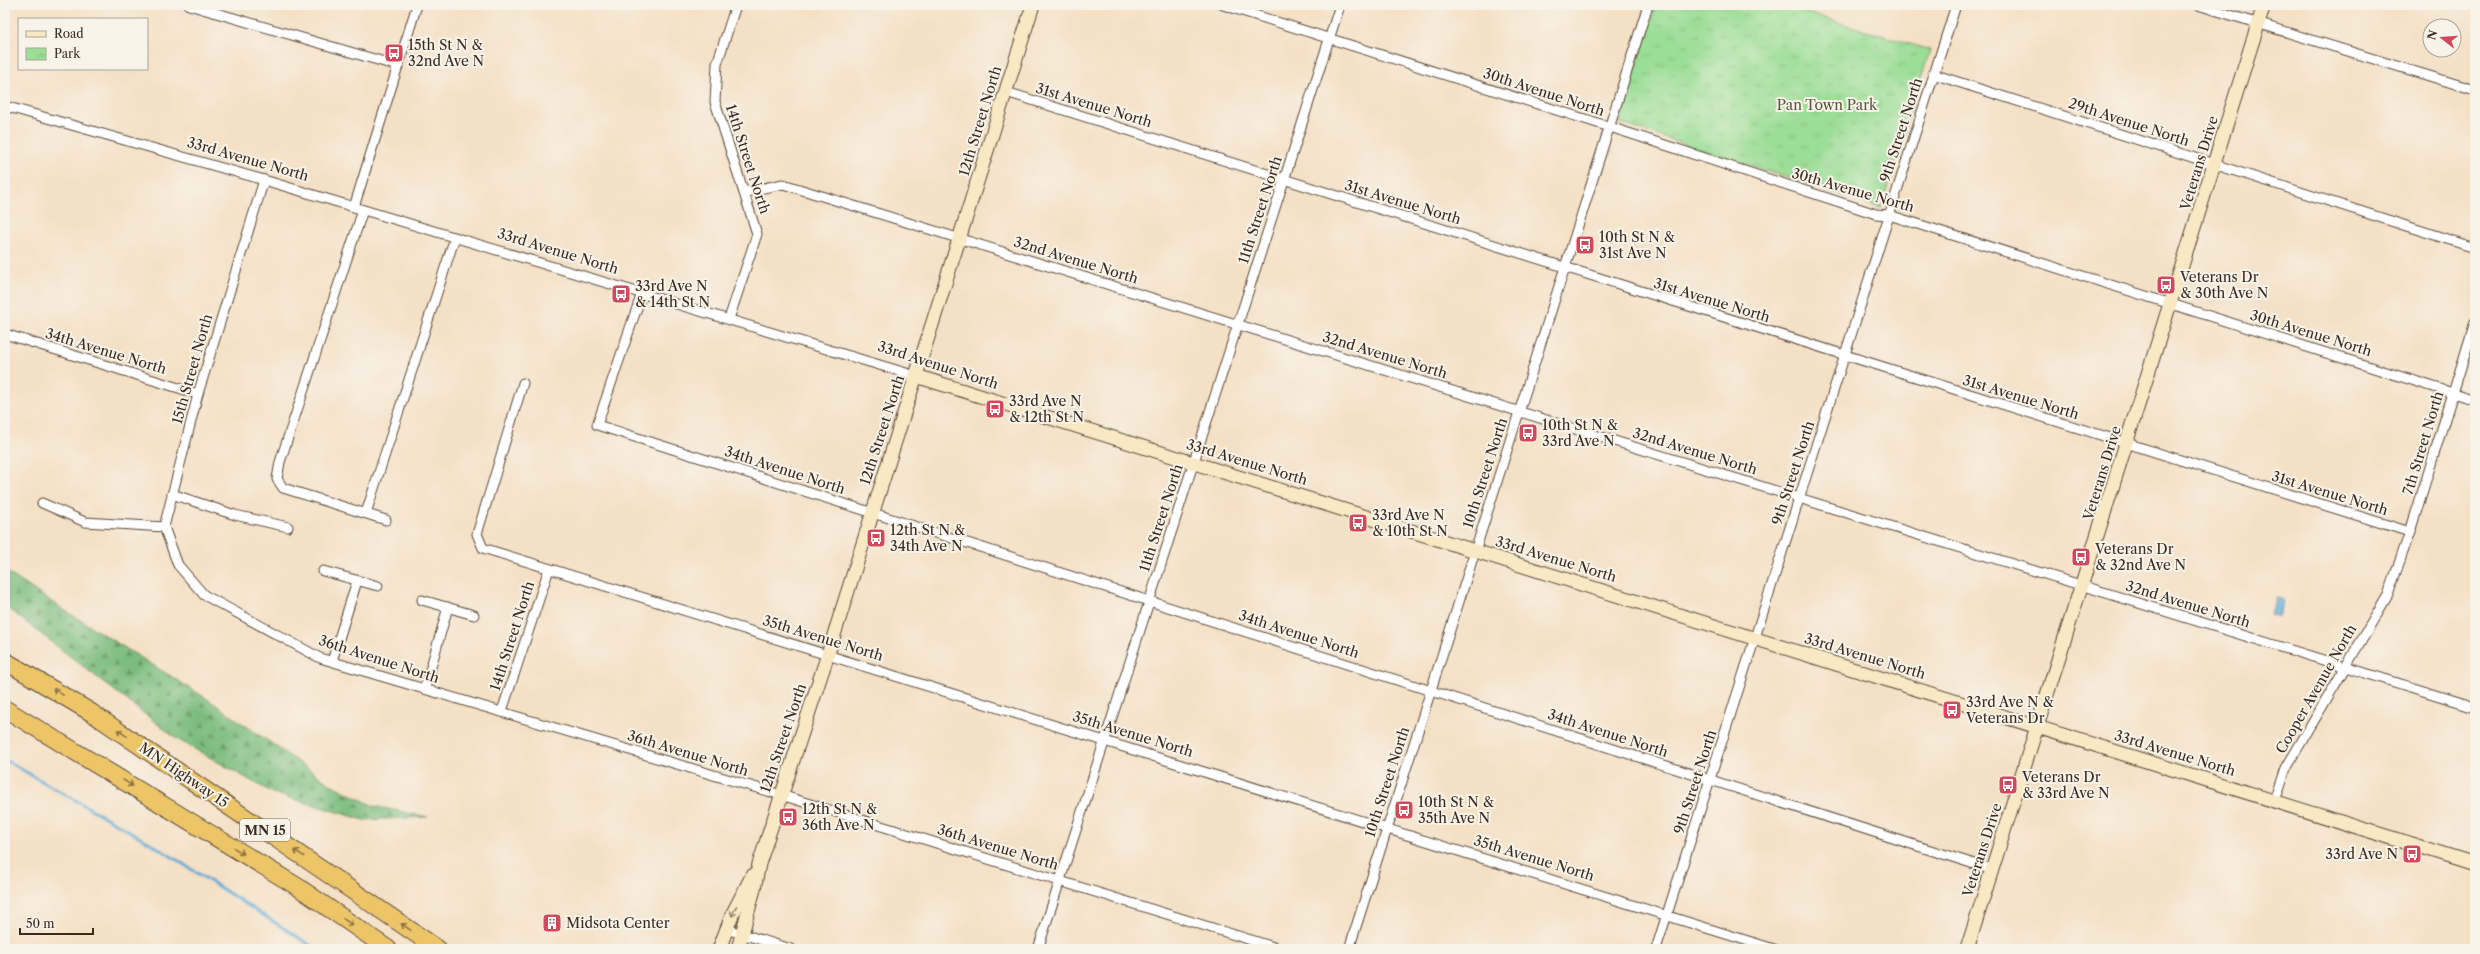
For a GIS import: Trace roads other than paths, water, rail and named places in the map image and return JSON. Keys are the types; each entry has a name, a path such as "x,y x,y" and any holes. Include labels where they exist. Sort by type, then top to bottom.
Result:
{"highway":[{"name":"MN Highway 15","path":"5,660 92,712 438,949"},
{"name":"MN 15","path":"5,709 298,887 388,949"}],"street":[{"path":"189,5 398,66"},
{"path":"354,207 418,5"},
{"name":"14th Street North","path":"729,318 757,234 745,192 715,102 717,64 736,5"},
{"name":"12th Street North","path":"738,949 759,864 873,513 1033,5"},
{"name":"30th Avenue North","path":"1223,5 1610,127 1876,214 1889,215 2475,400"},
{"name":"11th Street North","path":"1038,949 1340,5"},
{"name":"10th Street North","path":"1349,949 1648,5"},
{"name":"9th Street North","path":"1656,949 1956,5"},
{"path":"2198,5 2258,25 2475,90"},
{"name":"Veterans Drive","path":"1967,949 2127,445 2264,5"},
{"name":"29th Avenue North","path":"1934,74 2475,248"},
{"name":"31st Avenue North","path":"1006,92 2127,445 2410,532"},
{"name":"33rd Avenue North","path":"5,106 264,180 729,318 1194,462 2475,864"},
{"name":"15th Street North","path":"164,527 198,394 264,180"},
{"name":"32nd Avenue North","path":"745,192 783,184 2475,707"},
{"path":"364,210 280,462 277,479 283,488 386,520"},
{"path":"366,514 455,237"},
{"name":"34th Avenue North","path":"642,293 597,425 1993,870"},
{"name":"7th Street North","path":"2388,595 2410,532 2475,322"},
{"name":"34th Avenue North","path":"5,334 198,394"},
{"name":"35th Avenue North","path":"523,383 477,534 483,548 1667,914 1774,949"},
{"path":"172,494 236,515 288,527"},
{"path":"42,503 84,522 164,527"},
{"name":"36th Avenue North","path":"164,527 178,565 204,595 320,658 781,795 1280,949"},
{"name":"14th Street North","path":"502,711 549,569"},
{"path":"324,571 378,586"},
{"path":"332,661 357,581"},
{"name":"Cooper Avenue North","path":"2275,801 2286,768 2344,667 2388,595"},
{"path":"422,600 474,615"},
{"path":"425,688 448,607"},
{"name":"12th Street North","path":"719,949 726,929 759,864"},
{"path":"726,929 791,949"}],"water":[{"path":"2275,597 2282,598 2284,601 2279,617 2271,614"}],"waterway":[{"path":"5,760 152,844 316,949"}],"place":[{"name":"15th St N & 32nd Ave N","path":"394,53"},
{"name":"10th St N & 31st Ave N","path":"1585,245"},
{"name":"Veterans Dr & 30th Ave N","path":"2166,285"},
{"name":"33rd Ave N & 14th St N","path":"621,294"},
{"name":"33rd Ave N & 12th St N","path":"995,409"},
{"name":"10th St N & 33rd Ave N","path":"1528,433"},
{"name":"33rd Ave N & 10th St N","path":"1358,523"},
{"name":"12th St N & 34th Ave N","path":"876,538"},
{"name":"Veterans Dr & 32nd Ave N","path":"2081,557"},
{"name":"33rd Ave N & Veterans Dr","path":"1952,710"},
{"name":"Veterans Dr & 33rd Ave N","path":"2008,785"},
{"name":"10th St N & 35th Ave N","path":"1404,810"},
{"name":"12th St N & 36th Ave N","path":"788,817"},
{"name":"33rd Ave N","path":"2412,854"},
{"name":"Midsota Center","path":"552,923"}],"park label":[{"name":"Pan Town Park","path":"1827,105"}]}
